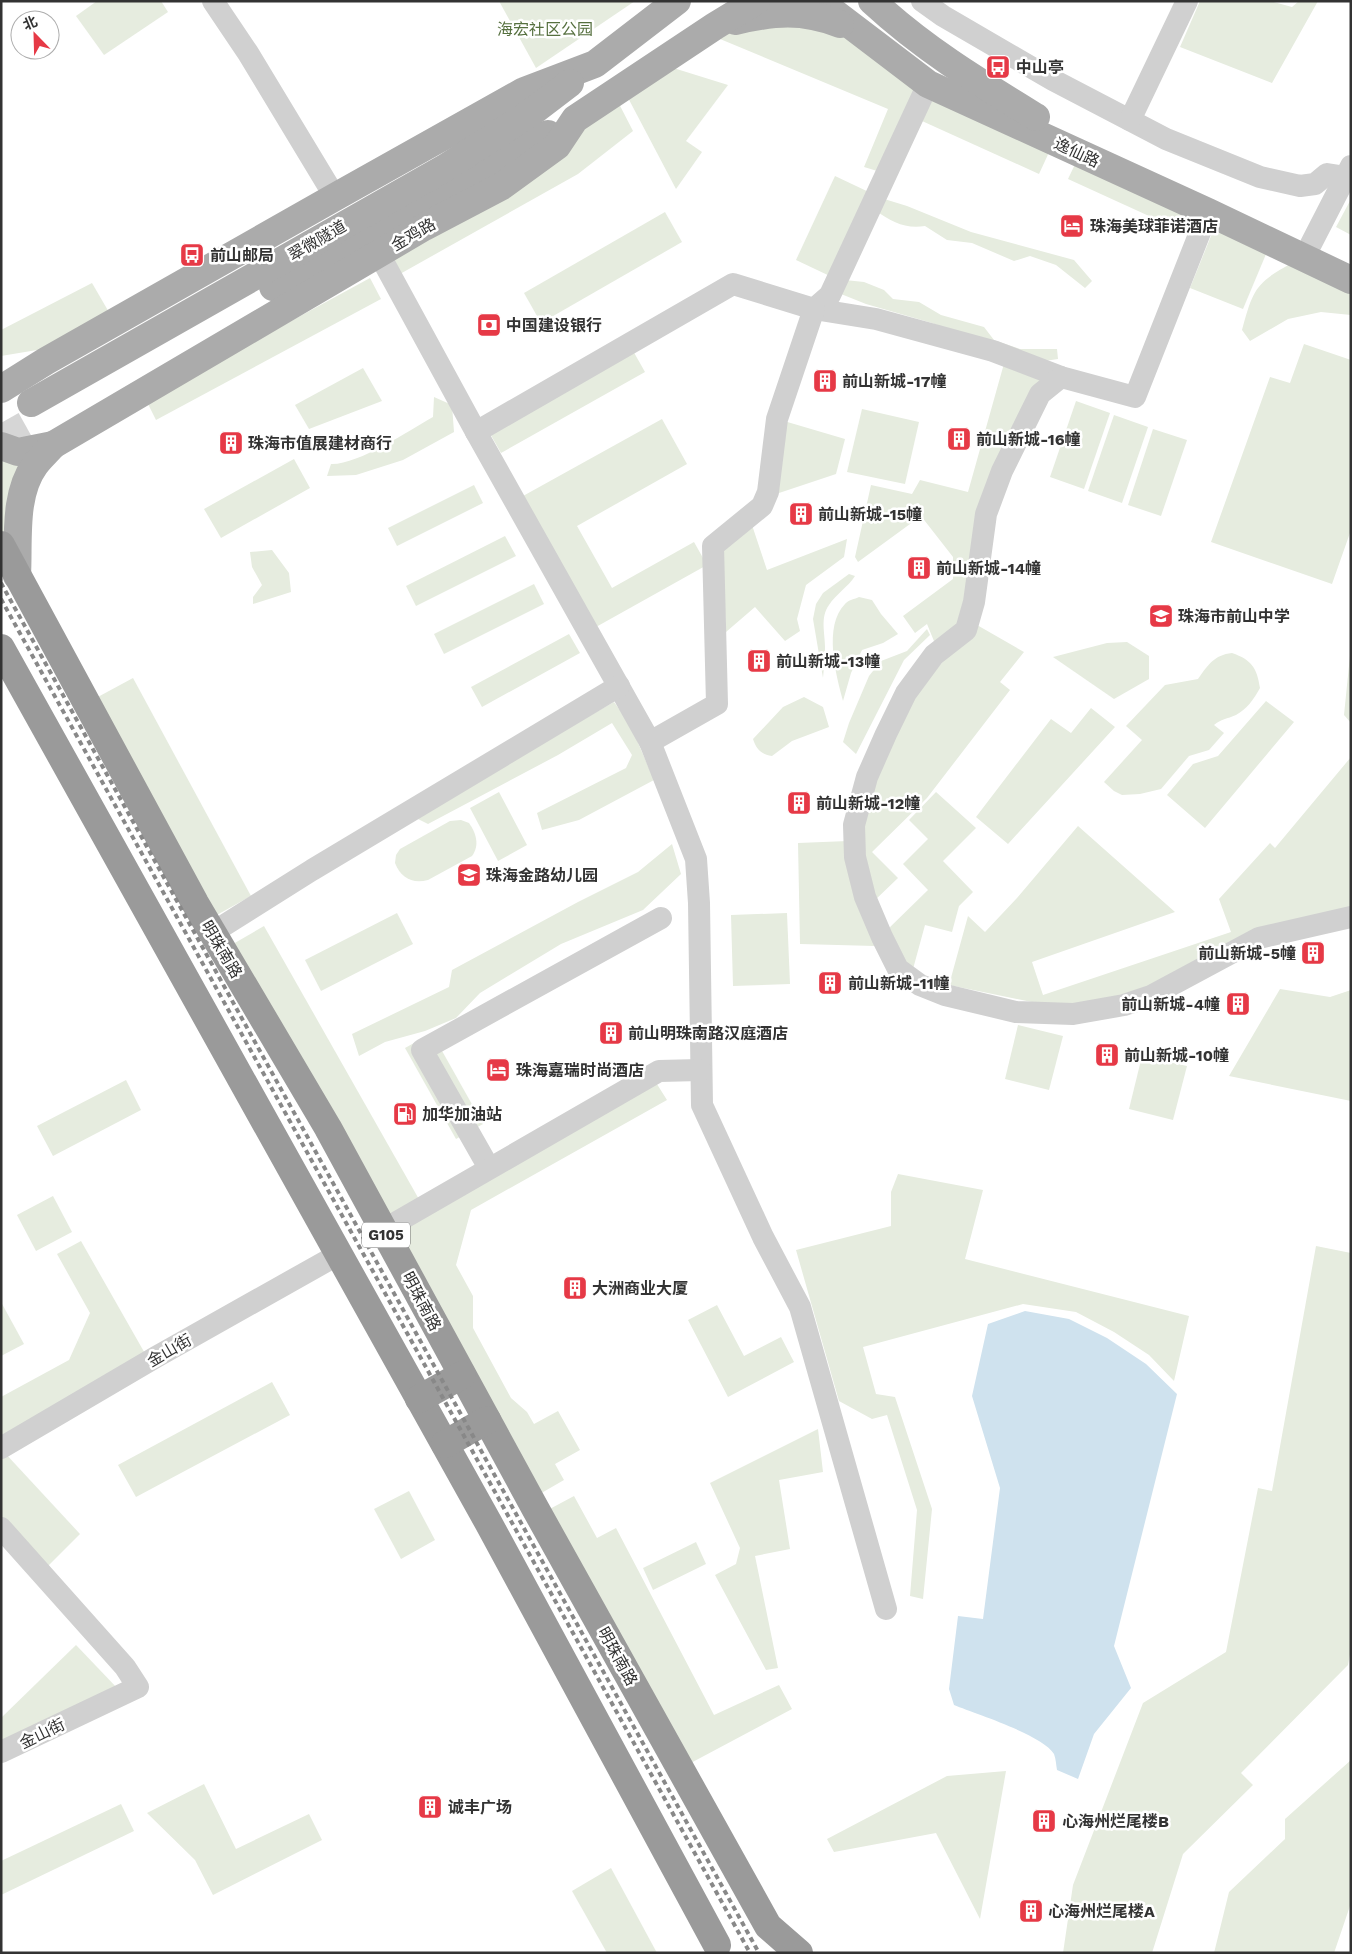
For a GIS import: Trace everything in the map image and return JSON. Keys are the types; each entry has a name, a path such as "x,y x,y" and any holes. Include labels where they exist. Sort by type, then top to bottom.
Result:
{"highway":[{"name":"明珠南路","path":"1,545 212,933 328,1128 462,1375 768,1926"},
{"name":"G105","path":"1,648 444,1444 719,1950"},
{"path":"419,1399 462,1375"},
{"path":"444,1444 487,1420"},
{"path":"768,1926 799,1953"}],"main road":[{"name":"金鸡路","path":"54,445 379,254 502,186 557,146 576,119 704,33 756,1"},
{"name":"逸仙路","path":"818,1 855,31 928,84 1208,212 1351,280"},
{"name":"逸仙路","path":"872,1 894,22 945,61 1049,126 1351,262"},
{"path":"1,389 46,361 524,91 595,64 673,5 704,33 768,13 794,12 822,17 855,31"},
{"name":"翠微隧道","path":"576,119 33,411 445,168 532,112 595,64"},
{"path":"1,368 46,361"},
{"path":"1,446 18,452 54,445"},
{"path":"18,576 20,514 23,490 34,466 54,445"},
{"name":"明珠南路","path":"768,1926 784,1953"}],"street":[{"path":"894,22 912,1"},
{"path":"922,1 943,16 1053,80 1166,139 1260,177 1300,186 1315,184 1327,174 1348,172"},
{"path":"1130,120 1187,1"},
{"path":"222,6 248,53 335,197"},
{"path":"650,742 717,704 713,546 762,506 768,492 777,419 814,309 830,295 928,84"},
{"path":"1311,244 1348,172"},
{"path":"476,432 733,284 814,309 876,319 993,351 1061,377 1135,397 1208,212"},
{"path":"379,254 476,432 650,742 696,859 699,903 702,1105 763,1237 800,1307 886,1609"},
{"path":"1061,377 1040,394 1002,471 989,505 986,514 974,602 966,630 934,655 906,693 867,777 854,825 855,857 866,897 882,937 898,969 920,986 945,995 1016,1012 1073,1014 1124,1005 1151,996 1259,938 1351,917"},
{"path":"212,933 312,870 619,686"},
{"path":"489,1168 422,1050 661,918"},
{"path":"383,1230 659,1070 700,1070"},
{"name":"金山街","path":"1,1448 339,1254"},
{"name":"金山街","path":"1,1528 125,1667 138,1687 1,1752"}],"green space":[{"path":"97,1 161,1 168,12 104,55 76,16"},
{"name":"海宏社区公园","path":"499,1 635,1 536,68"},
{"path":"1200,1 1270,1 1292,7 1299,1 1318,1 1272,83 1180,47"},
{"path":"821,20 923,89 884,173 864,167 888,109 708,34"},
{"path":"667,66 728,85 686,141 702,152 676,189 626,94"},
{"path":"934,95 1051,148 1039,174 922,121"},
{"path":"616,98 633,131 578,174 400,274 390,254"},
{"path":"1078,158 1195,210 1184,232 1068,179"},
{"path":"835,176 873,194 834,278 796,260"},
{"path":"881,198 907,206 971,232 1074,260 1092,281 1085,288 1056,265 1030,256 1014,261 972,243 947,240 925,226 918,227 899,224 876,211"},
{"path":"1351,199 1351,235 1336,227"},
{"path":"665,212 682,242 541,323 524,293"},
{"path":"1215,226 1269,247 1243,309 1190,288"},
{"path":"1292,263 1351,293 1351,315 1321,312 1288,319 1250,341 1242,330 1253,296 1270,276"},
{"path":"370,278 381,299 156,420 146,400"},
{"path":"845,280 864,282 884,290 893,299 919,302 941,315 984,327 994,340 1020,349 1057,349 1058,359 1031,363 932,323 866,304 841,294"},
{"path":"92,283 110,314 43,349 1,356 1,330"},
{"path":"1304,344 1351,360 1351,530 1332,584 1211,542 1270,377 1290,383"},
{"path":"632,349 645,372 501,453 488,430"},
{"path":"1005,360 1048,377 1019,425 960,626 936,646 927,624 915,633 903,616 953,579 953,557 921,516 858,562 855,557 871,485 912,494 920,480 968,492"},
{"path":"363,368 382,401 309,429 295,405"},
{"path":"434,397 452,405 454,432 403,460 356,475 327,476 331,464 342,463 369,453 433,417"},
{"path":"1076,401 1110,413 1084,489 1050,477"},
{"path":"862,409 919,422 905,484 847,472"},
{"path":"1114,415 1148,427 1122,503 1088,491"},
{"path":"662,419 687,464 577,526 612,588 694,542 707,565 596,627 523,496"},
{"path":"784,421 845,439 836,474 776,494"},
{"path":"1153,429 1187,440 1161,516 1128,505"},
{"path":"1,452 22,456 14,563 1,539"},
{"path":"294,459 310,488 221,538 204,509"},
{"path":"474,485 483,503 397,546 388,528"},
{"path":"751,522 767,570 847,539 844,557 806,585 797,619 800,631 785,641 755,607 726,632 722,549"},
{"path":"505,536 516,556 416,606 406,586"},
{"path":"272,550 289,573 291,592 253,604 253,597 262,585 252,567 250,552"},
{"path":"849,574 855,576 826,610 823,678 813,619 816,604 823,593"},
{"path":"534,584 544,604 444,654 434,634"},
{"path":"859,597 872,600 898,634 883,643 862,650 851,673 843,701 833,651 834,625 838,613 845,604"},
{"path":"977,625 1024,652 1000,682 1010,690 927,798 872,852 898,878 873,902 861,825 873,780 909,698"},
{"path":"927,629 930,635 904,660 856,754 843,742 869,676 881,661 907,651"},
{"path":"569,634 580,653 482,707 471,687"},
{"path":"1127,642 1149,656 1149,679 1114,699 1053,657 1107,643"},
{"path":"1351,646 1351,723 1344,715"},
{"path":"1232,653 1249,662 1255,670 1260,688 1244,710 1214,725 1224,733 1209,750 1189,756 1161,789 1140,794 1122,795 1104,782 1142,740 1126,726 1165,685 1198,679 1208,665 1216,658"},
{"path":"133,678 251,896 215,916 96,698"},
{"path":"804,697 823,707 829,727 792,741 772,756 760,751 753,739 783,707"},
{"path":"1266,701 1294,722 1205,828 1167,795 1193,764 1218,756"},
{"path":"614,702 630,724 654,780 579,820 542,830 537,813 626,768 632,755 612,723 558,755 428,824 412,816"},
{"path":"1091,708 1115,727 1008,844 976,817 1051,719 1071,733"},
{"path":"1351,757 1351,908 1122,1000 1046,1005 949,985 968,916 985,932 1017,898 1078,826 1175,912 1032,962 1043,995 1231,932 1219,899 1270,843 1275,848"},
{"path":"499,792 527,845 498,861 470,808"},
{"path":"936,792 976,828 943,861 973,892 959,906 952,932 925,925 913,969 903,966 886,931 928,890 903,864 928,839 909,820"},
{"path":"461,820 469,823 474,831 476,848 472,856 428,880 417,881 408,879 400,873 395,863 396,855 400,849 450,821"},
{"path":"848,841 875,946 800,944 798,843"},
{"path":"672,844 681,874 643,910 561,944 480,993 456,1018 425,1031 385,1042 359,1056 352,1034 449,987 452,970 638,872"},
{"path":"397,913 413,944 321,991 305,960"},
{"path":"787,913 790,984 733,986 731,915"},
{"path":"264,926 420,1201 389,1219 233,944"},
{"path":"1280,989 1330,997 1351,990 1351,1101 1229,1076"},
{"path":"1018,1025 1063,1036 1049,1090 1005,1079"},
{"path":"432,1033 483,1124 456,1139 405,1048"},
{"path":"1142,1056 1187,1066 1173,1120 1129,1109"},
{"path":"126,1080 141,1110 53,1156 37,1126"},
{"path":"655,1081 667,1100 471,1210 456,1265 473,1296 473,1328 511,1398 527,1412 534,1424 558,1411 580,1450 555,1464 564,1480 538,1495 392,1233"},
{"path":"898,1174 983,1190 965,1259 1189,1316 1174,1381 1149,1355 1114,1332 1076,1312 1023,1304 863,1347 876,1394 895,1397 932,1509 923,1599 910,1596 917,1510 887,1415 872,1419 839,1401 796,1250 891,1226 891,1192"},
{"path":"53,1196 72,1232 36,1251 17,1215"},
{"path":"81,1241 147,1357 1,1440 1,1397 69,1360 90,1313 57,1254"},
{"path":"1316,1246 1351,1253 1351,1649 1348,1665 1241,1773 1253,1785 1183,1854 1152,1953 1063,1953 1073,1885 1143,1703 1226,1652 1258,1488 1272,1491"},
{"path":"1,1302 24,1344 1,1356"},
{"path":"717,1305 744,1356 781,1337 794,1362 728,1397 688,1320"},
{"path":"272,1382 290,1415 136,1497 118,1465"},
{"path":"818,1429 823,1472 779,1480 790,1549 755,1556 778,1668 766,1670 715,1575 736,1564 740,1548 710,1483"},
{"path":"4,1452 80,1534 45,1569 1,1520 1,1454"},
{"path":"409,1491 435,1540 401,1559 374,1509"},
{"path":"574,1496 597,1538 616,1528 714,1715 779,1685 792,1709 687,1765 546,1511"},
{"path":"696,1542 706,1564 653,1590 643,1568"},
{"path":"76,1645 118,1689 1,1745 1,1718"},
{"path":"1351,1760 1351,1903 1334,1953 1214,1953 1229,1892 1285,1839 1285,1819"},
{"path":"1006,1771 980,1919 936,1833 834,1852 827,1839 947,1776"},
{"path":"204,1784 236,1849 309,1814 322,1840 213,1895 195,1860 147,1813"},
{"path":"121,1804 134,1831 1,1895 1,1861"},
{"path":"611,1868 657,1953 607,1953 572,1891"}],"water":[{"path":"1025,1311 1069,1319 1107,1338 1146,1364 1177,1394 1114,1646 1131,1688 1094,1734 1078,1779 1057,1770 1054,1754 1037,1740 1008,1726 954,1705 949,1689 958,1616 983,1619 1000,1488 972,1396 988,1324"}],"tunnel":[{"path":"1,439 35,420"}],"railway":[{"path":"1,583 759,1953"},
{"path":"1,599 750,1953"}],"place":[{"name":"中山亭","path":"998,67"},
{"name":"珠海美球菲诺酒店","path":"1072,226"},
{"name":"前山邮局","path":"192,255"},
{"name":"中国建设银行","path":"489,325"},
{"name":"前山新城-17幢","path":"825,381"},
{"name":"前山新城-16幢","path":"959,439"},
{"name":"珠海市值展建材商行","path":"231,443"},
{"name":"前山新城-15幢","path":"801,514"},
{"name":"前山新城-14幢","path":"919,568"},
{"name":"珠海市前山中学","path":"1161,616"},
{"name":"前山新城-13幢","path":"759,661"},
{"name":"前山新城-12幢","path":"799,803"},
{"name":"珠海金路幼儿园","path":"469,875"},
{"name":"前山新城-5幢","path":"1313,953"},
{"name":"前山新城-11幢","path":"830,983"},
{"name":"前山新城-4幢","path":"1238,1004"},
{"name":"前山明珠南路汉庭酒店","path":"611,1033"},
{"name":"前山新城-10幢","path":"1107,1055"},
{"name":"珠海嘉瑞时尚酒店","path":"498,1070"},
{"name":"加华加油站","path":"405,1114"},
{"name":"大洲商业大厦","path":"575,1288"},
{"name":"诚丰广场","path":"430,1807"},
{"name":"心海州烂尾楼B","path":"1044,1821"},
{"name":"心海州烂尾楼A","path":"1031,1911"}]}
